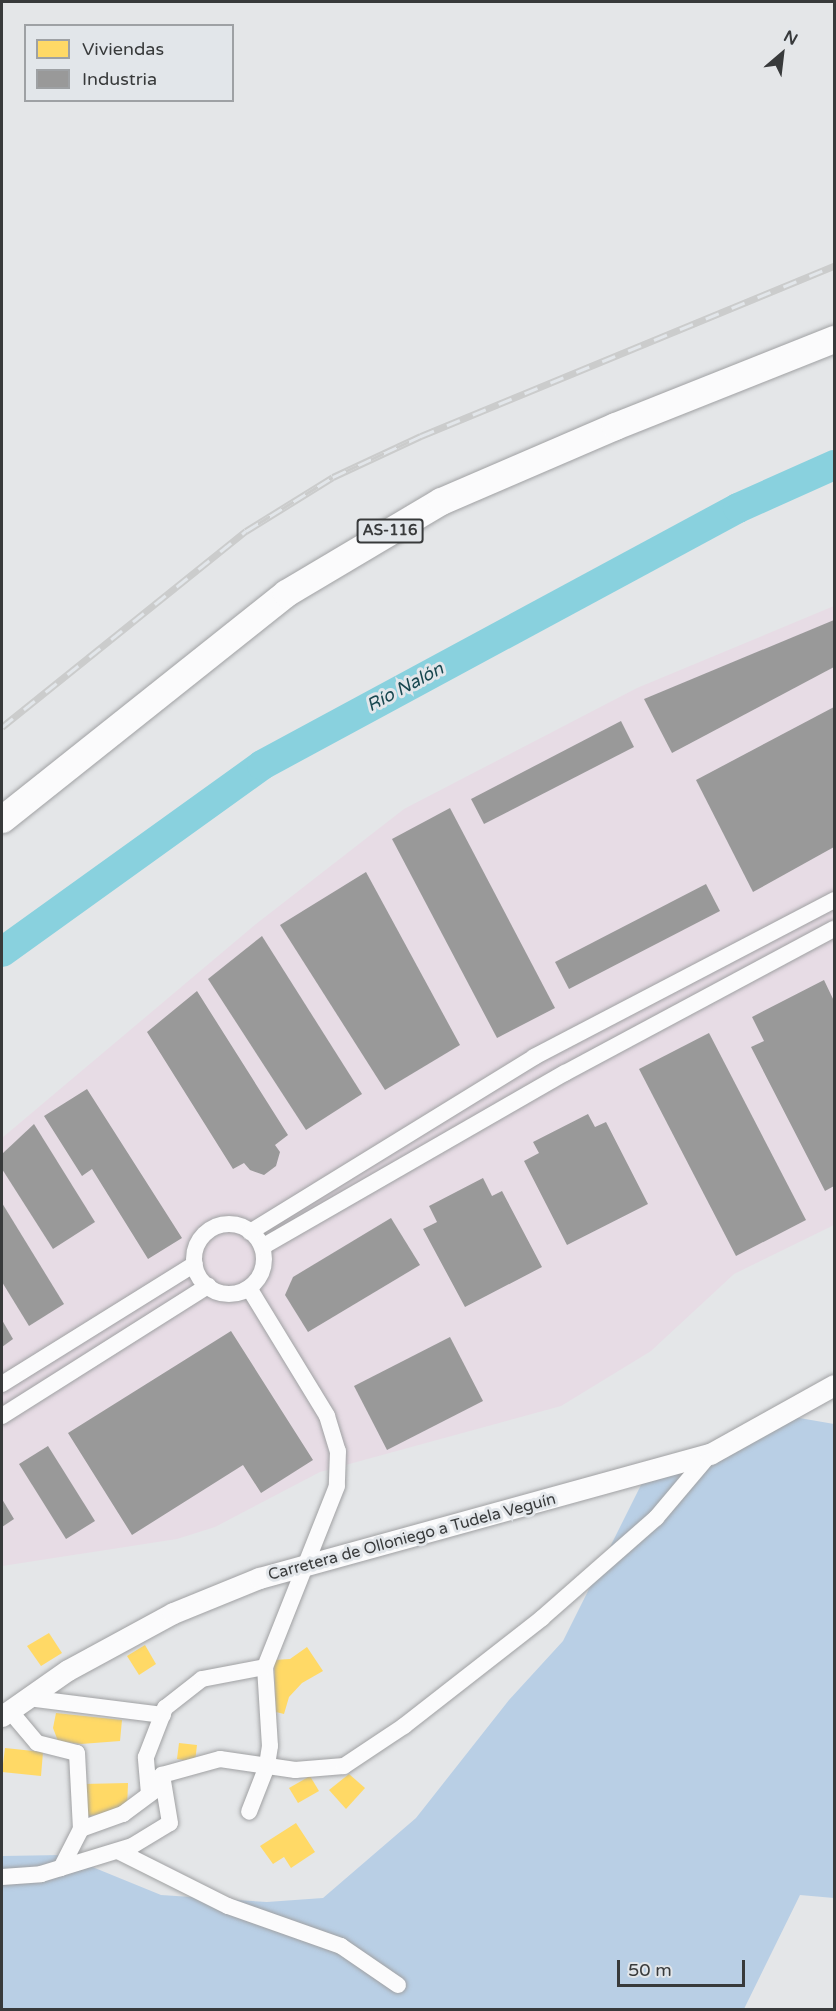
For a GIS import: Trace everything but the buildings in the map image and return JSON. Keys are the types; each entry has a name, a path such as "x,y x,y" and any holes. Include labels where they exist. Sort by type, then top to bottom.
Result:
{"main road":[{"name":"AS-116","path":"2,819 286,593 441,501 615,426 834,339"}],"street":[{"path":"250,1232 534,1057 834,900"},
{"path":"262,1247 565,1072 834,929"},
{"path":"236,1224 250,1232 262,1247 262,1271 249,1288 226,1294 208,1286 195,1264 196,1247 208,1231 219,1225 236,1224"},
{"path":"2,1384 195,1264"},
{"path":"2,1416 208,1286"},
{"path":"249,1288 327,1416 338,1451 337,1486 266,1667 271,1729 267,1766 249,1812"},
{"name":"Carretera de Olloniego a Tudela Veguín","path":"6,1713 68,1670 173,1613 259,1578 710,1454 834,1385"},
{"path":"2,1876 61,1868 118,1851 170,1823 162,1774 220,1759 295,1770 344,1766 404,1726 542,1618 656,1518 710,1454"},
{"path":"149,1794 146,1757 165,1708 202,1679 266,1667"},
{"path":"28,1698 163,1715"},
{"path":"6,1713 37,1743 77,1753 81,1829 61,1868"},
{"path":"81,1829 123,1814 164,1784"},
{"path":"118,1851 228,1906 341,1946 398,1985"}],"shaded area":[{"path":"834,606 834,1225 734,1274 651,1351 561,1406 320,1472 215,1527 177,1539 2,1566 2,1138 256,924 404,809 637,688"},
{"path":"788,1416 834,1424 834,1898 800,1895 744,2009 2,2009 2,1856 63,1855 161,1895 267,1902 323,1898 416,1818 509,1700 563,1641 652,1463"}],"waterway":[{"name":"Río Nalón","path":"2,952 262,765 738,508 834,465"}],"railway":[{"path":"2,727 246,531 333,477 421,436 834,266"}]}
